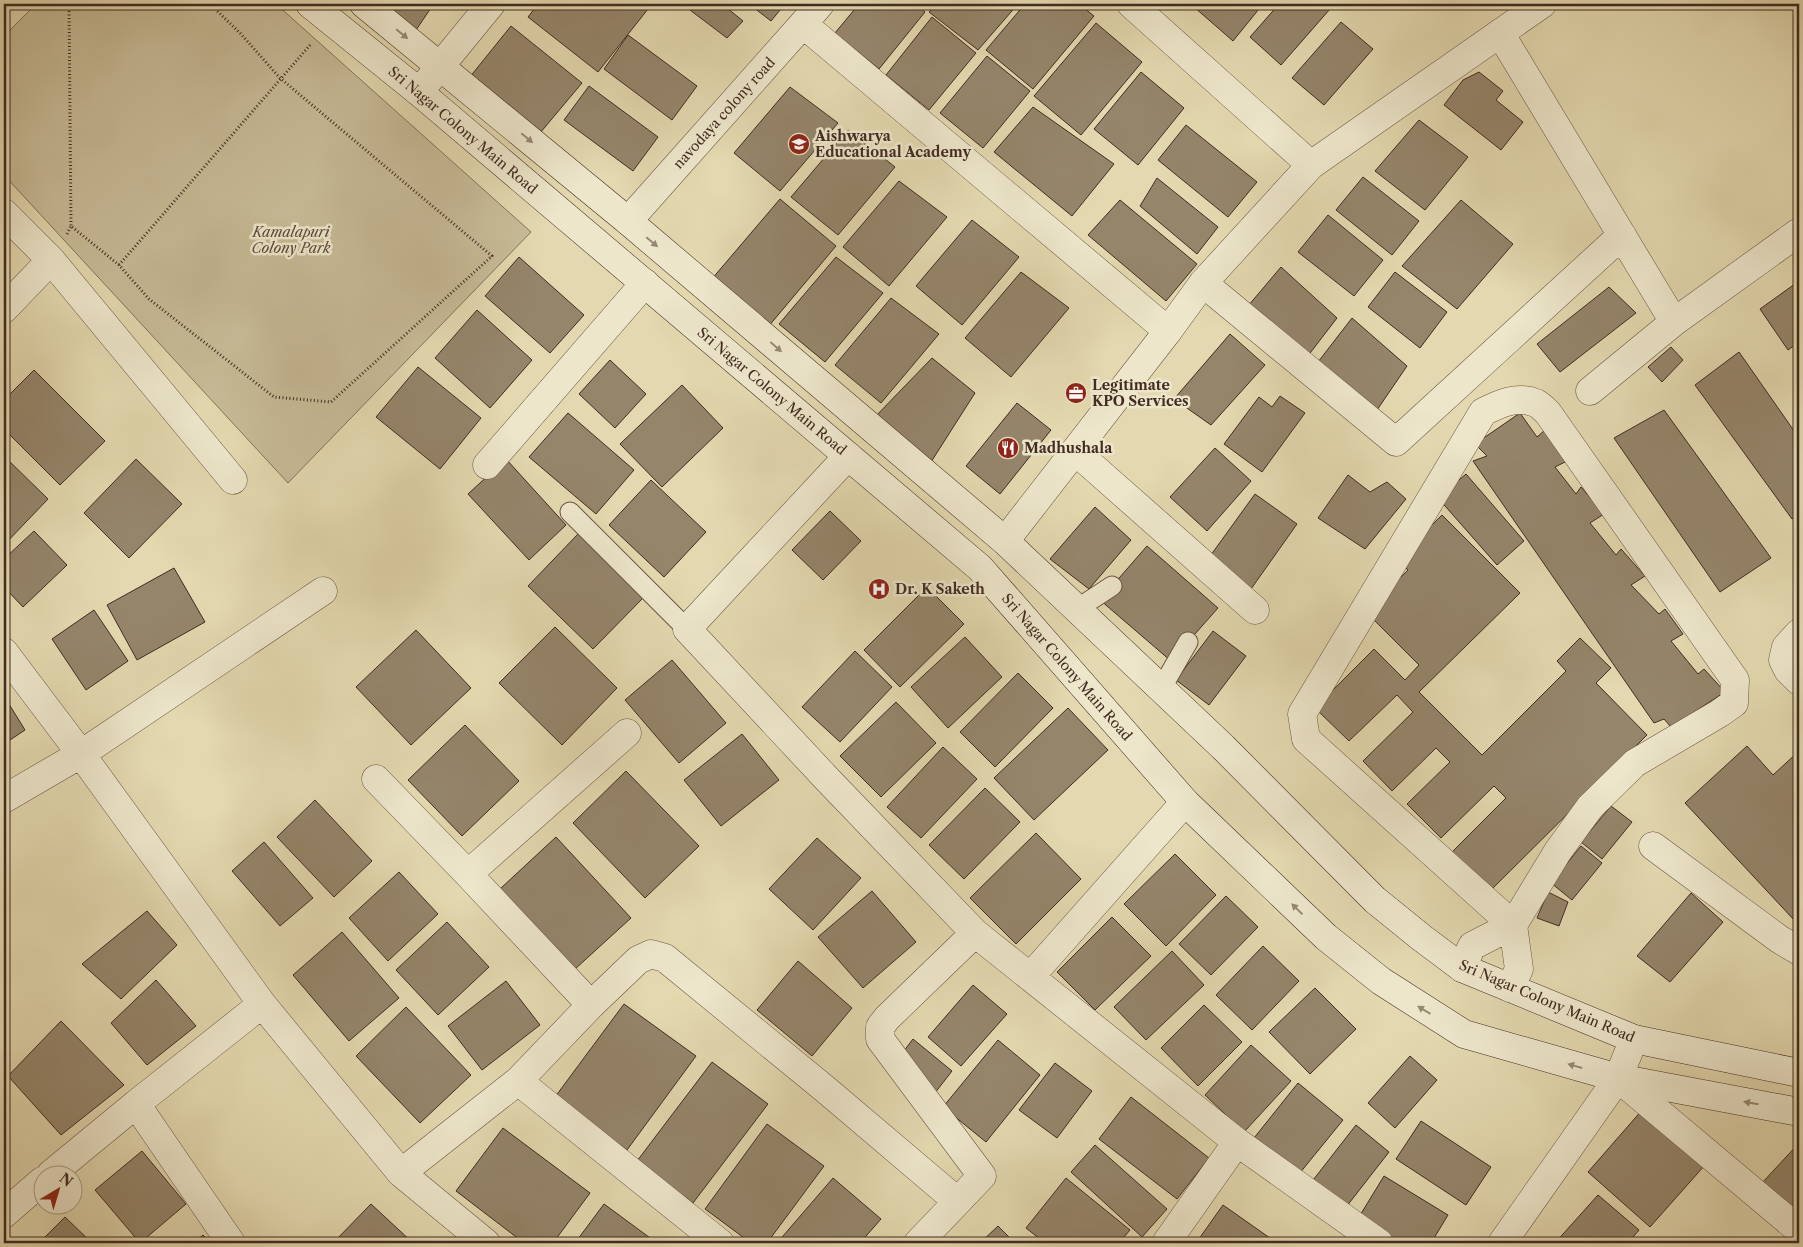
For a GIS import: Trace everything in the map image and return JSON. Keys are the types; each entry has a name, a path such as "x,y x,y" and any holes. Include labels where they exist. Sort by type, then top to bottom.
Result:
{"street":[{"name":"Sri Nagar Colony Main Road","path":"310,4 419,92 980,568 1185,802 1326,937 1381,982 1464,1034 1618,1078 1799,1112"},
{"name":"Sri Nagar Colony Main Road","path":"364,4 628,221 1005,540 1223,747 1375,900 1462,968 1634,1040 1799,1073"},
{"path":"419,92 491,4"},
{"path":"1132,4 1311,165"},
{"path":"1005,540 1168,331 1203,283 1311,165 1542,4"},
{"path":"812,14 1168,331"},
{"name":"navodaya colony road","path":"628,221 812,14"},
{"path":"1500,33 1674,322"},
{"path":"4,213 51,260 233,480"},
{"path":"1590,391 1674,322 1799,232"},
{"path":"1203,283 1396,442 1622,235"},
{"path":"4,309 51,260"},
{"path":"487,465 645,283"},
{"path":"1462,968 1472,946 1513,925 1549,866 1590,807 1635,763 1720,714 1734,703 1735,680 1548,413 1536,403 1508,400 1483,412 1302,714 1306,739 1513,925 1519,969 1510,988"},
{"path":"1075,451 1255,610"},
{"path":"848,456 687,629 826,778 976,933 1237,1142 1379,1243"},
{"path":"4,799 81,754 323,591"},
{"path":"1799,633 1786,647 1783,660 1788,670 1799,681"},
{"path":"4,652 81,754 262,1004 400,1173 486,1243"},
{"path":"468,874 627,733"},
{"path":"376,779 591,1005"},
{"path":"1030,977 1185,802"},
{"path":"1653,846 1779,938 1799,950"},
{"path":"918,1243 982,1176 880,1039 880,1027 887,1018 976,933"},
{"path":"400,1173 518,1081 591,1005 638,960 651,954 665,958 825,1089 957,1201"},
{"path":"63,1164 262,1004"},
{"path":"1502,1243 1618,1078 1634,1040"},
{"path":"1618,1078 1799,1230"},
{"path":"518,1081 720,1243"},
{"path":"136,1104 231,1243"},
{"path":"1166,1243 1237,1142"},
{"path":"4,1214 32,1190"}],"lane":[{"path":"570,512 687,629"},
{"path":"1077,609 1112,586"},
{"path":"1162,689 1188,642"}],"path":[{"path":"51,260 71,226 69,4"},
{"path":"71,226 119,265 150,299 274,396 331,402 492,256 280,78 240,33 210,4"},
{"path":"119,265 331,21"}],"green space":[{"name":"Kamalapuri Colony Park","path":"36,4 276,4 531,232 288,483 4,175 4,36"}],"building":[{"path":"4,4 16,4 8,12 4,8"},
{"path":"376,4 432,4 433,5 414,33"},
{"path":"538,4 652,4 598,72 528,17"},
{"path":"696,4 722,4 743,21 727,38 690,10"},
{"path":"749,4 785,4 771,21"},
{"path":"859,4 916,4 925,12 879,69 835,33"},
{"path":"937,4 1018,4 978,50 929,12"},
{"path":"1025,4 1079,4 1094,16 1033,89 986,50"},
{"path":"1196,4 1263,4 1233,41 1194,7"},
{"path":"1279,4 1323,4 1330,9 1281,65 1250,37"},
{"path":"932,17 976,53 929,110 886,75"},
{"path":"1341,22 1373,49 1324,105 1292,78"},
{"path":"1096,23 1142,62 1081,135 1034,96"},
{"path":"511,26 582,83 535,139 465,83"},
{"path":"628,35 697,86 672,120 604,69"},
{"path":"987,56 1030,91 983,148 940,113"},
{"path":"1141,72 1184,108 1138,165 1094,129"},
{"path":"1479,72 1503,91 1496,100 1523,122 1501,150 1444,105 1463,80"},
{"path":"589,86 658,137 633,171 564,120"},
{"path":"790,87 838,123 780,191 734,153"},
{"path":"1033,107 1114,164 1072,216 994,152"},
{"path":"1419,120 1468,157 1425,210 1375,171"},
{"path":"1186,125 1257,182 1228,217 1158,160"},
{"path":"848,130 895,167 838,235 791,197"},
{"path":"1363,177 1419,221 1392,255 1336,210"},
{"path":"1157,178 1218,227 1197,254 1140,206"},
{"path":"899,181 947,217 889,286 843,247"},
{"path":"780,199 836,246 768,327 711,280"},
{"path":"1120,200 1197,264 1166,301 1088,235"},
{"path":"1461,200 1513,244 1457,309 1402,266"},
{"path":"1328,215 1383,260 1354,296 1298,252"},
{"path":"972,220 1019,257 962,325 916,286"},
{"path":"519,257 584,315 550,353 485,296"},
{"path":"836,257 883,293 825,362 779,324"},
{"path":"1281,267 1337,318 1307,357 1248,306"},
{"path":"1021,272 1069,308 1011,377 965,338"},
{"path":"1395,272 1447,312 1420,348 1368,307"},
{"path":"1799,281 1799,342 1788,350 1760,309"},
{"path":"1609,287 1636,313 1560,372 1537,344"},
{"path":"891,298 939,334 881,403 835,365"},
{"path":"477,310 532,360 490,408 435,358"},
{"path":"1352,318 1407,366 1377,410 1318,362"},
{"path":"1230,334 1265,365 1211,425 1174,399"},
{"path":"1671,347 1683,360 1662,382 1648,367"},
{"path":"1739,352 1799,438 1799,513 1792,519 1695,385"},
{"path":"932,358 975,393 931,462 873,419"},
{"path":"610,360 646,394 615,428 579,394"},
{"path":"418,367 481,418 440,469 376,417"},
{"path":"34,370 105,441 60,485 4,429 4,400"},
{"path":"682,385 723,428 662,487 620,444"},
{"path":"1280,396 1305,413 1262,472 1224,444 1259,397 1272,407"},
{"name":"Madhushala","path":"1017,403 1051,430 1000,494 966,466"},
{"path":"1664,410 1771,558 1720,592 1614,438"},
{"path":"568,413 634,470 596,514 529,457"},
{"path":"1520,413 1537,437 1545,430 1567,461 1555,467 1576,494 1581,487 1604,514 1590,523 1616,555 1621,549 1645,576 1631,585 1659,614 1665,609 1683,634 1671,641 1698,674 1704,669 1725,692 1671,727 1664,719 1654,723 1473,461 1487,456 1475,444"},
{"path":"1215,448 1251,481 1207,531 1170,497"},
{"path":"5,457 48,499 4,545 4,459"},
{"path":"136,459 182,504 129,558 84,513"},
{"path":"506,459 566,525 529,560 468,494"},
{"path":"1466,474 1524,541 1497,565 1438,498"},
{"path":"1348,475 1370,492 1387,482 1406,499 1365,549 1318,518"},
{"path":"651,480 706,532 664,577 609,525"},
{"path":"1255,494 1297,524 1251,589 1208,559"},
{"path":"1095,507 1131,540 1089,589 1050,559"},
{"path":"830,511 861,541 823,580 792,550"},
{"path":"1442,515 1520,593 1419,692 1482,755 1566,671 1557,661 1580,638 1611,668 1596,683 1647,735 1488,893 1450,854 1506,798 1494,786 1441,838 1407,804 1450,762 1436,748 1392,791 1363,761 1413,712 1397,695 1349,741 1315,708 1374,649 1405,680 1419,665 1366,612 1408,570 1397,559"},
{"path":"34,531 67,565 23,607 4,587 4,559"},
{"path":"578,534 643,598 593,649 528,586"},
{"path":"1147,546 1218,608 1171,661 1100,600"},
{"path":"174,568 205,622 137,660 107,605"},
{"path":"927,587 964,624 900,687 864,650"},
{"path":"94,610 128,661 86,690 52,639"},
{"path":"555,627 617,688 562,745 499,683"},
{"path":"416,630 471,688 411,745 356,687"},
{"path":"1213,631 1246,656 1209,705 1176,680"},
{"path":"965,637 1002,677 948,728 911,687"},
{"path":"855,651 892,687 840,742 802,707"},
{"path":"672,660 726,723 679,763 625,700"},
{"path":"1018,673 1053,708 995,767 960,732"},
{"path":"4,696 25,730 4,744"},
{"path":"896,702 936,743 881,797 840,756"},
{"path":"1068,708 1108,750 1034,820 994,778"},
{"path":"465,725 519,781 462,836 408,780"},
{"path":"742,734 779,780 721,826 684,780"},
{"path":"1747,746 1773,775 1799,751 1799,917 1795,921 1685,803"},
{"path":"943,747 977,779 921,838 887,807"},
{"path":"626,771 699,846 645,898 573,823"},
{"path":"985,788 1020,822 964,879 929,845"},
{"path":"315,800 372,861 334,897 277,837"},
{"path":"1611,806 1632,822 1602,859 1581,842"},
{"path":"1036,833 1081,879 1016,944 970,898"},
{"path":"556,837 631,918 574,970 500,889"},
{"path":"817,838 861,878 813,930 769,889"},
{"path":"264,842 313,898 280,926 232,871"},
{"path":"1581,846 1602,863 1572,900 1551,883"},
{"path":"1175,854 1216,895 1166,946 1124,904"},
{"path":"399,872 438,914 388,961 349,918"},
{"path":"872,891 916,942 863,988 818,937"},
{"path":"1548,892 1568,902 1559,926 1537,918"},
{"path":"1691,893 1723,922 1670,982 1637,956"},
{"path":"1226,896 1258,927 1211,975 1179,944"},
{"path":"147,911 177,945 121,999 82,964"},
{"path":"1112,917 1151,956 1095,1010 1057,972"},
{"path":"447,922 489,967 438,1015 396,970"},
{"path":"342,932 399,998 349,1041 293,975"},
{"path":"1263,946 1299,981 1252,1030 1216,995"},
{"path":"1172,951 1204,985 1146,1040 1114,1007"},
{"path":"798,961 852,1008 812,1056 757,1010"},
{"path":"156,980 196,1026 147,1065 111,1023"},
{"path":"506,981 540,1025 482,1070 448,1026"},
{"path":"973,985 1007,1014 961,1066 928,1037"},
{"path":"1315,988 1356,1029 1310,1074 1269,1032"},
{"path":"624,1004 696,1056 627,1150 555,1097"},
{"path":"1204,1005 1242,1042 1198,1086 1161,1048"},
{"path":"406,1007 471,1075 420,1123 356,1056"},
{"path":"61,1021 124,1085 61,1135 8,1076"},
{"path":"913,1039 952,1071 931,1098 900,1056"},
{"path":"998,1040 1040,1075 986,1142 943,1107"},
{"path":"1251,1045 1291,1081 1244,1132 1205,1095"},
{"path":"1410,1056 1437,1080 1395,1128 1368,1103"},
{"path":"712,1062 768,1104 693,1203 637,1161"},
{"path":"1055,1063 1092,1091 1057,1138 1019,1110"},
{"path":"1298,1083 1343,1120 1299,1174 1254,1138"},
{"path":"1131,1097 1209,1158 1177,1199 1099,1139"},
{"path":"1643,1109 1705,1165 1650,1227 1588,1172"},
{"path":"1421,1121 1491,1167 1466,1205 1396,1159"},
{"path":"767,1124 824,1166 767,1243 751,1243 705,1209"},
{"path":"1356,1125 1389,1152 1343,1211 1310,1184"},
{"path":"503,1128 590,1193 553,1243 524,1243 456,1191"},
{"path":"1799,1143 1799,1212 1762,1183"},
{"path":"1095,1145 1167,1209 1142,1237 1071,1172"},
{"path":"142,1151 186,1204 140,1243 95,1190"},
{"path":"1384,1176 1448,1215 1431,1243 1401,1243 1359,1217"},
{"path":"833,1178 881,1219 860,1243 777,1243"},
{"path":"1066,1178 1130,1230 1119,1243 1045,1243 1026,1228"},
{"path":"1598,1195 1639,1230 1628,1243 1555,1243"},
{"path":"371,1204 413,1243 333,1243"},
{"path":"604,1204 657,1243 575,1243"},
{"path":"1223,1205 1277,1243 1196,1243"},
{"path":"65,1217 92,1243 39,1243"},
{"path":"998,1226 1015,1243 980,1243"},
{"path":"203,1235 211,1243 194,1243"}],"place":[{"name":"Aishwarya Educational Academy","path":"799,144"},
{"name":"Legitimate KPO Services","path":"1076,393"},
{"name":"Madhushala","path":"1008,448"},
{"name":"Dr. K Saketh","path":"879,589"}]}
